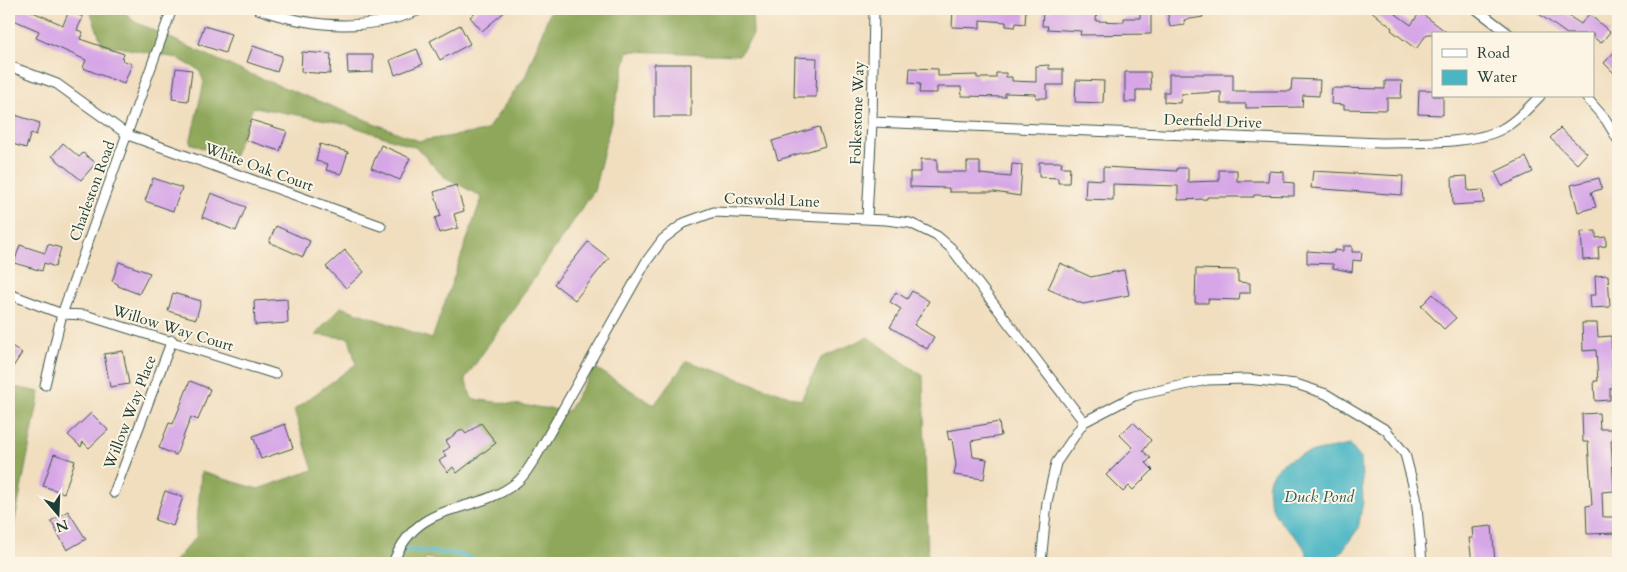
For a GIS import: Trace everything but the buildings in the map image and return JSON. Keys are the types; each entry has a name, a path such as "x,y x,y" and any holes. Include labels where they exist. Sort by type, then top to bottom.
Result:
{"street":[{"name":"Charleston Road","path":"45,385 62,314 172,9"},
{"path":"258,9 280,17 322,24 362,26 402,17 422,9"},
{"name":"Folkestone Way","path":"867,218 872,122 874,9"},
{"path":"1476,9 1505,32"},
{"name":"White Oak Court","path":"9,66 57,84 128,135 381,226"},
{"name":"Deerfield Drive","path":"872,122 1381,143 1442,142 1484,135 1502,129 1518,118 1538,98"},
{"path":"1587,98 1606,120 1618,140"},
{"name":"Cotswold Lane","path":"393,563 400,544 416,526 440,512 495,496 518,481 536,457 646,262 663,239 684,223 714,212 867,218 910,223 937,236 951,248 1084,422"},
{"name":"Willow Way Court","path":"9,294 62,314 85,315 172,340 275,374"},
{"name":"Willow Way Place","path":"114,493 172,340"},
{"path":"1041,563 1047,502 1056,463 1084,422 1134,396 1207,380 1247,379 1296,384 1326,394 1386,430 1405,454 1416,496 1422,563"}],"green space":[{"path":"84,9 123,9 133,21 240,70 419,141 486,131 525,77 551,9 752,9 753,35 739,55 628,51 594,191 465,379 472,399 568,411 594,367 654,405 687,361 801,400 821,358 868,337 923,376 928,563 448,563 426,558 424,563 173,563 196,537 201,472 258,489 313,470 294,410 356,364 349,338 315,335 341,307 432,339 482,197 443,176 417,148 343,123 253,107 232,160 190,143 204,82 199,70 177,58 102,44 91,13"},
{"path":"9,386 40,392 9,551"}],"water":[{"name":"Duck Pond","path":"1350,445 1361,459 1363,502 1358,529 1333,563 1311,563 1300,542 1281,523 1275,514 1269,495 1270,480 1276,469 1287,461 1301,455"}],"waterway":[{"path":"406,550 458,554 484,563"}]}
